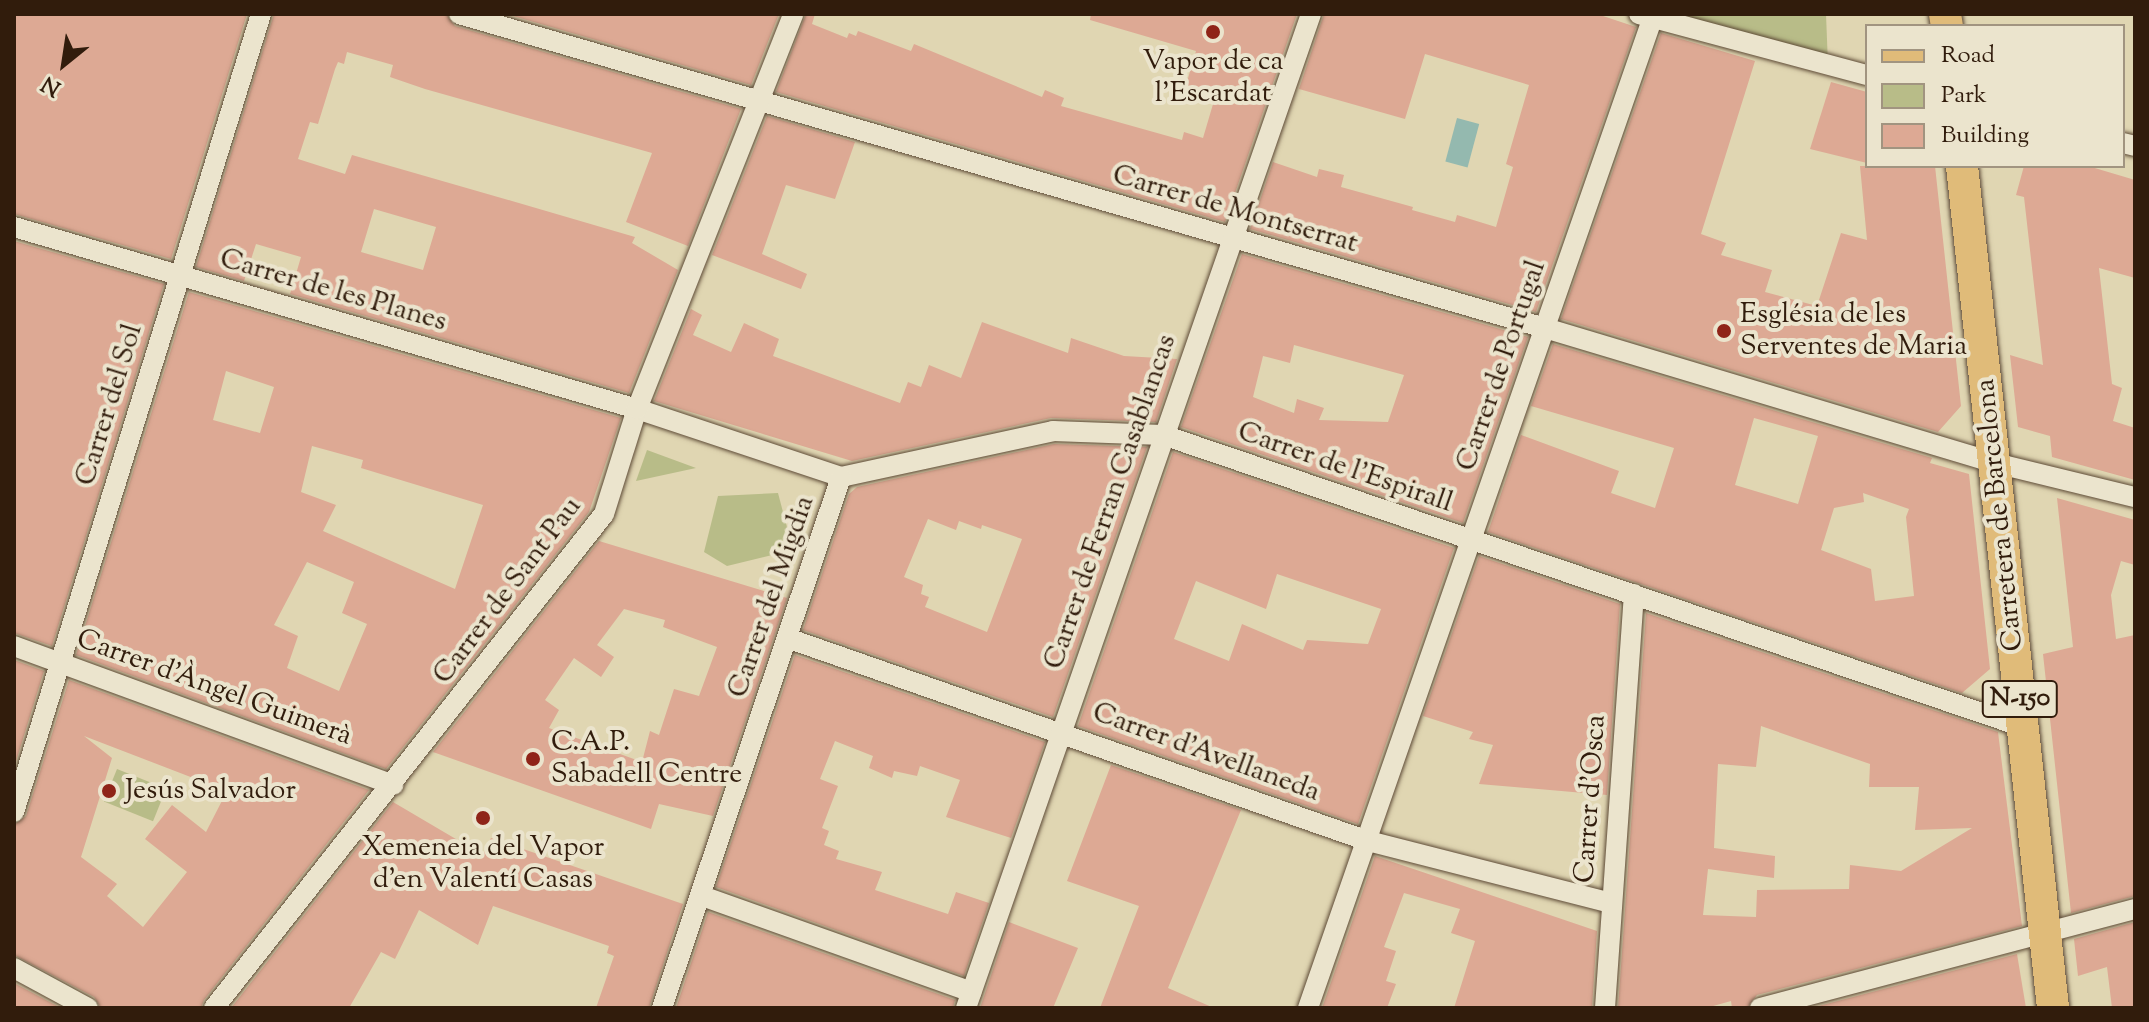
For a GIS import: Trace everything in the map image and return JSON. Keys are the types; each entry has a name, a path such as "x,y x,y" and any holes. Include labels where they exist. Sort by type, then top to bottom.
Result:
{"main road":[{"name":"Carretera de Barcelona","path":"1962,168 2053,1008"}],"street":[{"name":"Carrer del Sol","path":"14,812 261,14"},
{"name":"Carrer de Montserrat","path":"459,14 1545,328 1995,463 2135,497"},
{"name":"Carrer de Sant Pau","path":"214,1008 604,514 637,409 793,14"},
{"name":"Carrer de Ferran Casablancas","path":"969,1000 1311,14"},
{"path":"1648,15 1865,74"},
{"name":"Carrer de Portugal","path":"1308,1008 1545,328 1648,15"},
{"name":"Carrer de les Planes","path":"14,227 637,409"},
{"path":"637,409 841,477"},
{"name":"Carrer de l'Espirall","path":"841,477 1053,431 1163,435 2023,727"},
{"name":"Carrer del Migdia","path":"662,1008 841,477"},
{"name":"Carrer d'Osca","path":"1605,1008 1634,594"},
{"name":"Carrer d'Avellaneda","path":"787,638 1062,731 1368,841 1611,903"},
{"name":"Carrer d'Àngel Guimerà","path":"14,646 62,661 393,785"},
{"path":"702,896 969,1000"},
{"path":"1760,1008 2047,935 2135,909"},
{"path":"14,968 88,1008"}],"green space":[{"path":"1660,14 1826,14 1828,65"},
{"path":"647,450 696,468 636,481"},
{"path":"778,493 793,550 727,566 704,552 718,496"},
{"path":"117,769 166,789 153,821 104,801"}],"water":[{"path":"1457,118 1479,124 1468,167 1445,161"}],"building":[{"path":"14,14 247,14 171,259 14,214"},
{"path":"274,14 446,14 455,26 741,109 688,246 626,222 652,153 425,89 390,77 393,65 347,52 344,64 338,62 335,69 318,124 310,122 298,159 345,174 352,155 512,201 635,237 632,243 678,270 629,393 290,294 301,257 256,244 244,281 196,267","holes":["374,209 436,227 423,270 361,252"]},
{"path":"506,14 779,14 751,85"},
{"path":"806,14 815,14 812,24 847,38 849,33 856,36 858,31 911,51 914,44 1042,97 1045,90 1064,98 1061,106 1182,140 1184,132 1203,138 1216,94 1186,85 1196,51 1090,20 1091,14 1297,14 1225,222 776,92"},
{"path":"1324,14 1597,14 1636,27 1536,312 1250,229 1273,162 1317,177 1319,169 1344,175 1341,187 1455,222 1457,215 1496,227 1513,167 1506,164 1529,85 1425,54 1405,119 1299,89"},
{"path":"1661,33 1755,61 1701,234 1726,243 1721,255 1772,270 1765,292 1817,306 1841,233 1867,240 1860,166 1935,168 1961,406 1938,432 1561,319"},
{"path":"1831,82 1865,91 1865,163 1810,149"},
{"path":"767,116 855,142 835,199 786,185 762,254 807,274 801,289 712,255"},
{"path":"2023,168 2095,168 2135,180 2135,278 2099,268 2112,384 2122,388 2113,421 2135,428 2135,480 2052,457 2050,436 2018,427 2010,355 2043,365 2024,197 2016,195"},
{"path":"14,241 164,284 52,646 14,633"},
{"path":"1242,254 1528,337 1463,523 1181,427","holes":["1294,345 1404,375 1388,422 1319,420 1324,408 1297,399 1294,413 1253,397 1263,356 1290,363"]},
{"path":"189,292 621,418 589,512 386,769 76,655","holes":["226,371 274,387 260,433 213,420","312,446 363,460 361,468 483,505 455,589 323,531 336,505 301,492","307,562 354,582 342,613 367,624 339,691 287,668 298,636 274,625"]},
{"path":"691,309 702,315 693,335 731,352 744,323 779,339 773,356 900,403 908,382 921,387 929,365 961,378 982,322 1068,353 1071,338 1124,356 1177,359 1156,422 1051,418 852,461 654,401"},
{"path":"1553,344 1932,458 1930,463 1969,474 1990,669 1962,693 1488,532 1521,435 1619,471 1611,493 1655,508 1674,448 1531,406","holes":["1754,418 1818,436 1798,504 1735,485","1863,493 1909,509 1906,517 1914,596 1875,601 1871,569 1821,550 1834,508 1864,502"]},
{"path":"1054,444 1147,447 1053,717 803,630 849,494 857,487","holes":["928,519 956,530 959,521 981,529 982,525 1022,539 987,632 925,607 929,597 921,594 923,585 904,577"]},
{"path":"1173,452 1454,548 1358,824 1078,726","holes":["1277,574 1381,609 1368,644 1307,640 1303,650 1242,624 1229,661 1174,639 1196,581 1266,609"]},
{"path":"2057,498 2135,520 2135,565 2121,561 2111,595 2116,639 2135,635 2135,896 2071,913 2043,654 2073,647"},
{"path":"599,541 787,598 713,816 659,804 651,829 433,752","holes":["624,609 665,620 663,627 717,647 699,696 674,689 659,735 650,731 642,762 549,728 559,710 545,700 574,658 601,677 614,657 597,645"]},
{"path":"1479,556 1620,604 1607,795 1479,784 1493,745 1469,739 1473,732 1423,716"},
{"path":"1646,613 1998,732 2022,926 1757,995 1747,1008 1732,1008 1731,1001 1706,1008 1618,1008","holes":["1761,726 1870,764 1869,787 1919,787 1915,830 1972,828 1901,871 1850,865 1849,889 1757,890 1756,917 1703,915 1708,869 1774,878 1775,856 1714,848 1718,764 1756,767"]},
{"path":"795,655 1045,742 1011,838 946,817 960,780 920,766 917,776 894,771 892,778 869,768 873,756 835,741 820,779 838,786 822,828 829,831 824,845 839,851 836,859 882,872 875,890 948,914 956,892 989,903 964,976 716,887"},
{"path":"14,660 44,671 14,768"},
{"path":"69,680 369,790 204,1000 201,1008 101,1008 94,997 14,955 14,825 26,816","holes":["84,736 227,791 206,832 172,805 145,839 187,872 143,927 107,896 117,884 81,857 112,758"]},
{"path":"1111,765 1241,810 1168,988 1214,1008 1100,1008 1139,906 1067,881"},
{"path":"393,802 483,855 491,838 683,904 649,1008 596,1008 614,956 607,953 609,946 493,906 478,945 419,910 395,959 381,952 349,1008 231,1008"},
{"path":"1375,856 1597,931 1592,1008 1454,1008 1475,941 1451,933 1460,909 1404,893 1384,947 1396,951 1386,981 1396,984 1387,1008 1322,1008"},
{"path":"708,912 955,1000 953,1008 676,1008"},
{"path":"1009,922 1078,948 1053,1008 980,1008"},
{"path":"2135,922 2135,1008 2112,1008 2107,967 2078,976 2074,939"},
{"path":"2017,954 2026,1008 1811,1008"},
{"path":"14,983 61,1008 14,1008"}],"place":[{"name":"Vapor de ca l'Escardat","path":"1213,32"},
{"name":"Església de les Serventes de Maria","path":"1724,331"},
{"name":"C.A.P. Sabadell Centre","path":"533,759"},
{"name":"Jesús Salvador","path":"109,791"},
{"name":"Xemeneia del Vapor d'en Valentí Casas","path":"483,818"}]}
